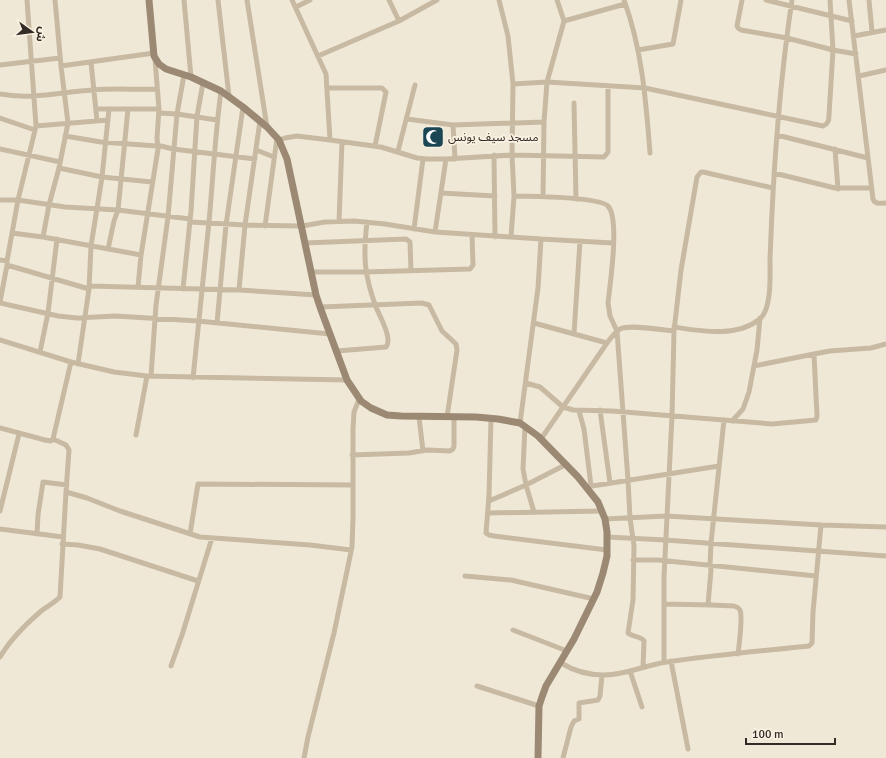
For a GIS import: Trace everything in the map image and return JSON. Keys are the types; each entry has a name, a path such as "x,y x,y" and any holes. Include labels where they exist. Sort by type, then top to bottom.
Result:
{"street":[{"path":"27,0 35,128 18,200 0,302 66,317 84,318 104,316 155,318 330,334"},
{"path":"43,237 68,123 63,93 55,0"},
{"path":"138,287 141,255 157,146 159,110 149,0"},
{"path":"136,435 149,376 168,217 177,114 188,76 184,0"},
{"path":"218,0 229,96"},
{"path":"247,0 267,127"},
{"path":"292,0 326,74 330,140"},
{"path":"296,7 310,0"},
{"path":"389,0 399,21"},
{"path":"499,0 508,36 513,84 512,155 514,196 511,237"},
{"path":"543,196 544,122 547,82 564,21 557,0"},
{"path":"638,50 673,44 681,0"},
{"path":"742,0 738,23 738,28 741,30 788,38 833,50 856,54"},
{"path":"770,0 791,7 852,21"},
{"path":"732,421 741,412 745,403 754,366 760,318 768,300 777,135 792,0"},
{"path":"513,84 547,82 645,88 823,126 828,123 829,116 833,50 830,0"},
{"path":"849,0 871,188 874,201 878,203 886,203"},
{"path":"869,0 872,32"},
{"path":"318,56 399,21 433,1"},
{"path":"564,21 624,2 638,50 645,88 650,153"},
{"path":"854,36 886,30"},
{"path":"61,66 154,55"},
{"path":"154,55 162,67 188,76 229,96 267,127 278,139 287,159 320,308 347,380 361,401 376,412 387,415 491,418 523,424 541,439 565,465 589,486 598,502 605,519 607,537 607,550 603,574 594,599 561,663 546,686 538,706 538,758"},
{"path":"0,65 60,58"},
{"path":"91,62 97,121"},
{"path":"859,76 886,70"},
{"path":"183,289 196,151 197,116 203,83"},
{"path":"398,151 415,86"},
{"path":"278,139 297,136 375,146 423,159 446,160 494,155 599,157 607,155 608,152 608,86"},
{"path":"326,88 385,89 386,92 375,146"},
{"path":"0,94 9,96 33,96 93,90 157,89"},
{"path":"193,378 221,91"},
{"path":"574,103 576,199"},
{"path":"217,323 226,225 243,107"},
{"path":"96,109 159,110 217,120"},
{"path":"78,364 89,288 91,246 102,177 109,109"},
{"path":"108,249 113,223 118,210 128,109"},
{"path":"0,118 35,128 68,123 108,120"},
{"path":"407,119 453,125 544,122"},
{"path":"240,290 245,225 260,121"},
{"path":"453,125 455,159"},
{"path":"777,135 868,158"},
{"path":"65,136 255,159"},
{"path":"265,226 274,157 278,139"},
{"path":"339,221 342,142"},
{"path":"835,149 838,189"},
{"path":"0,150 60,162"},
{"path":"256,150 274,157"},
{"path":"494,155 496,237"},
{"path":"414,229 423,159"},
{"path":"435,232 446,160"},
{"path":"59,168 102,177 152,182"},
{"path":"664,662 665,540 672,416 674,329 682,263 695,184 699,174 703,172 773,188"},
{"path":"774,173 838,189 871,188"},
{"path":"441,193 495,196"},
{"path":"514,196 543,196 599,201 608,206 611,211 614,225 608,303 610,316 617,332 630,518 634,546 633,600 628,632 644,640 643,667"},
{"path":"0,200 18,200 97,210 118,210 226,225 302,226 339,221 367,222 435,232 496,237 613,243"},
{"path":"337,352 386,348 388,346 388,337 375,306 365,272 365,240 367,222"},
{"path":"12,233 57,239 141,255"},
{"path":"311,272 470,269 473,265 472,235"},
{"path":"40,352 48,313 57,239"},
{"path":"534,512 526,485 523,462 523,424 526,384 538,288 541,239"},
{"path":"305,243 365,240 408,240 411,246 411,271"},
{"path":"574,334 580,241"},
{"path":"0,260 52,278 89,288 138,287 240,290 316,295"},
{"path":"320,308 427,304 432,310 442,331 456,344 457,350 450,417 454,446 452,450 352,455"},
{"path":"541,439 607,343 621,329 631,327 723,331 745,326 760,318"},
{"path":"534,323 607,343"},
{"path":"0,340 78,364 114,372 149,376 193,378 347,380"},
{"path":"754,366 830,351 871,348 886,344"},
{"path":"526,384 540,388 563,407 579,411 600,410 772,424 816,420 818,416 814,354"},
{"path":"53,439 71,362"},
{"path":"304,758 334,633 351,550 353,518 352,455 354,412 358,402 361,401"},
{"path":"600,410 610,483"},
{"path":"579,411 584,429 589,486"},
{"path":"419,417 422,451"},
{"path":"491,418 489,501 486,533 490,536 607,550"},
{"path":"708,605 711,570 711,543 724,420"},
{"path":"0,428 45,440 51,441 53,439 66,445 69,450 62,544 60,597 40,612 22,629 6,647 0,657"},
{"path":"0,511 19,434"},
{"path":"489,501 526,485 565,465"},
{"path":"589,486 719,466"},
{"path":"37,534 43,482 67,485"},
{"path":"190,534 198,484 352,485"},
{"path":"66,492 190,534 212,538 310,545 351,550"},
{"path":"488,513 602,511"},
{"path":"605,519 666,516 821,525 886,527"},
{"path":"561,663 574,670 602,675 616,674 671,661 810,646 812,644 812,612 821,525"},
{"path":"0,529 63,537"},
{"path":"607,537 886,556"},
{"path":"171,666 212,538"},
{"path":"62,544 100,549 198,581"},
{"path":"633,560 665,561 816,576"},
{"path":"465,576 511,580 594,599"},
{"path":"664,604 734,606 740,610 741,623 738,654"},
{"path":"513,630 567,651"},
{"path":"671,661 688,749"},
{"path":"630,671 642,707"},
{"path":"563,758 571,728 574,721 579,719 579,703 598,700 601,692 602,675"},
{"path":"478,686 538,706"}],"place":[{"name":"مسجد سيف يونس","path":"433,137"}]}
